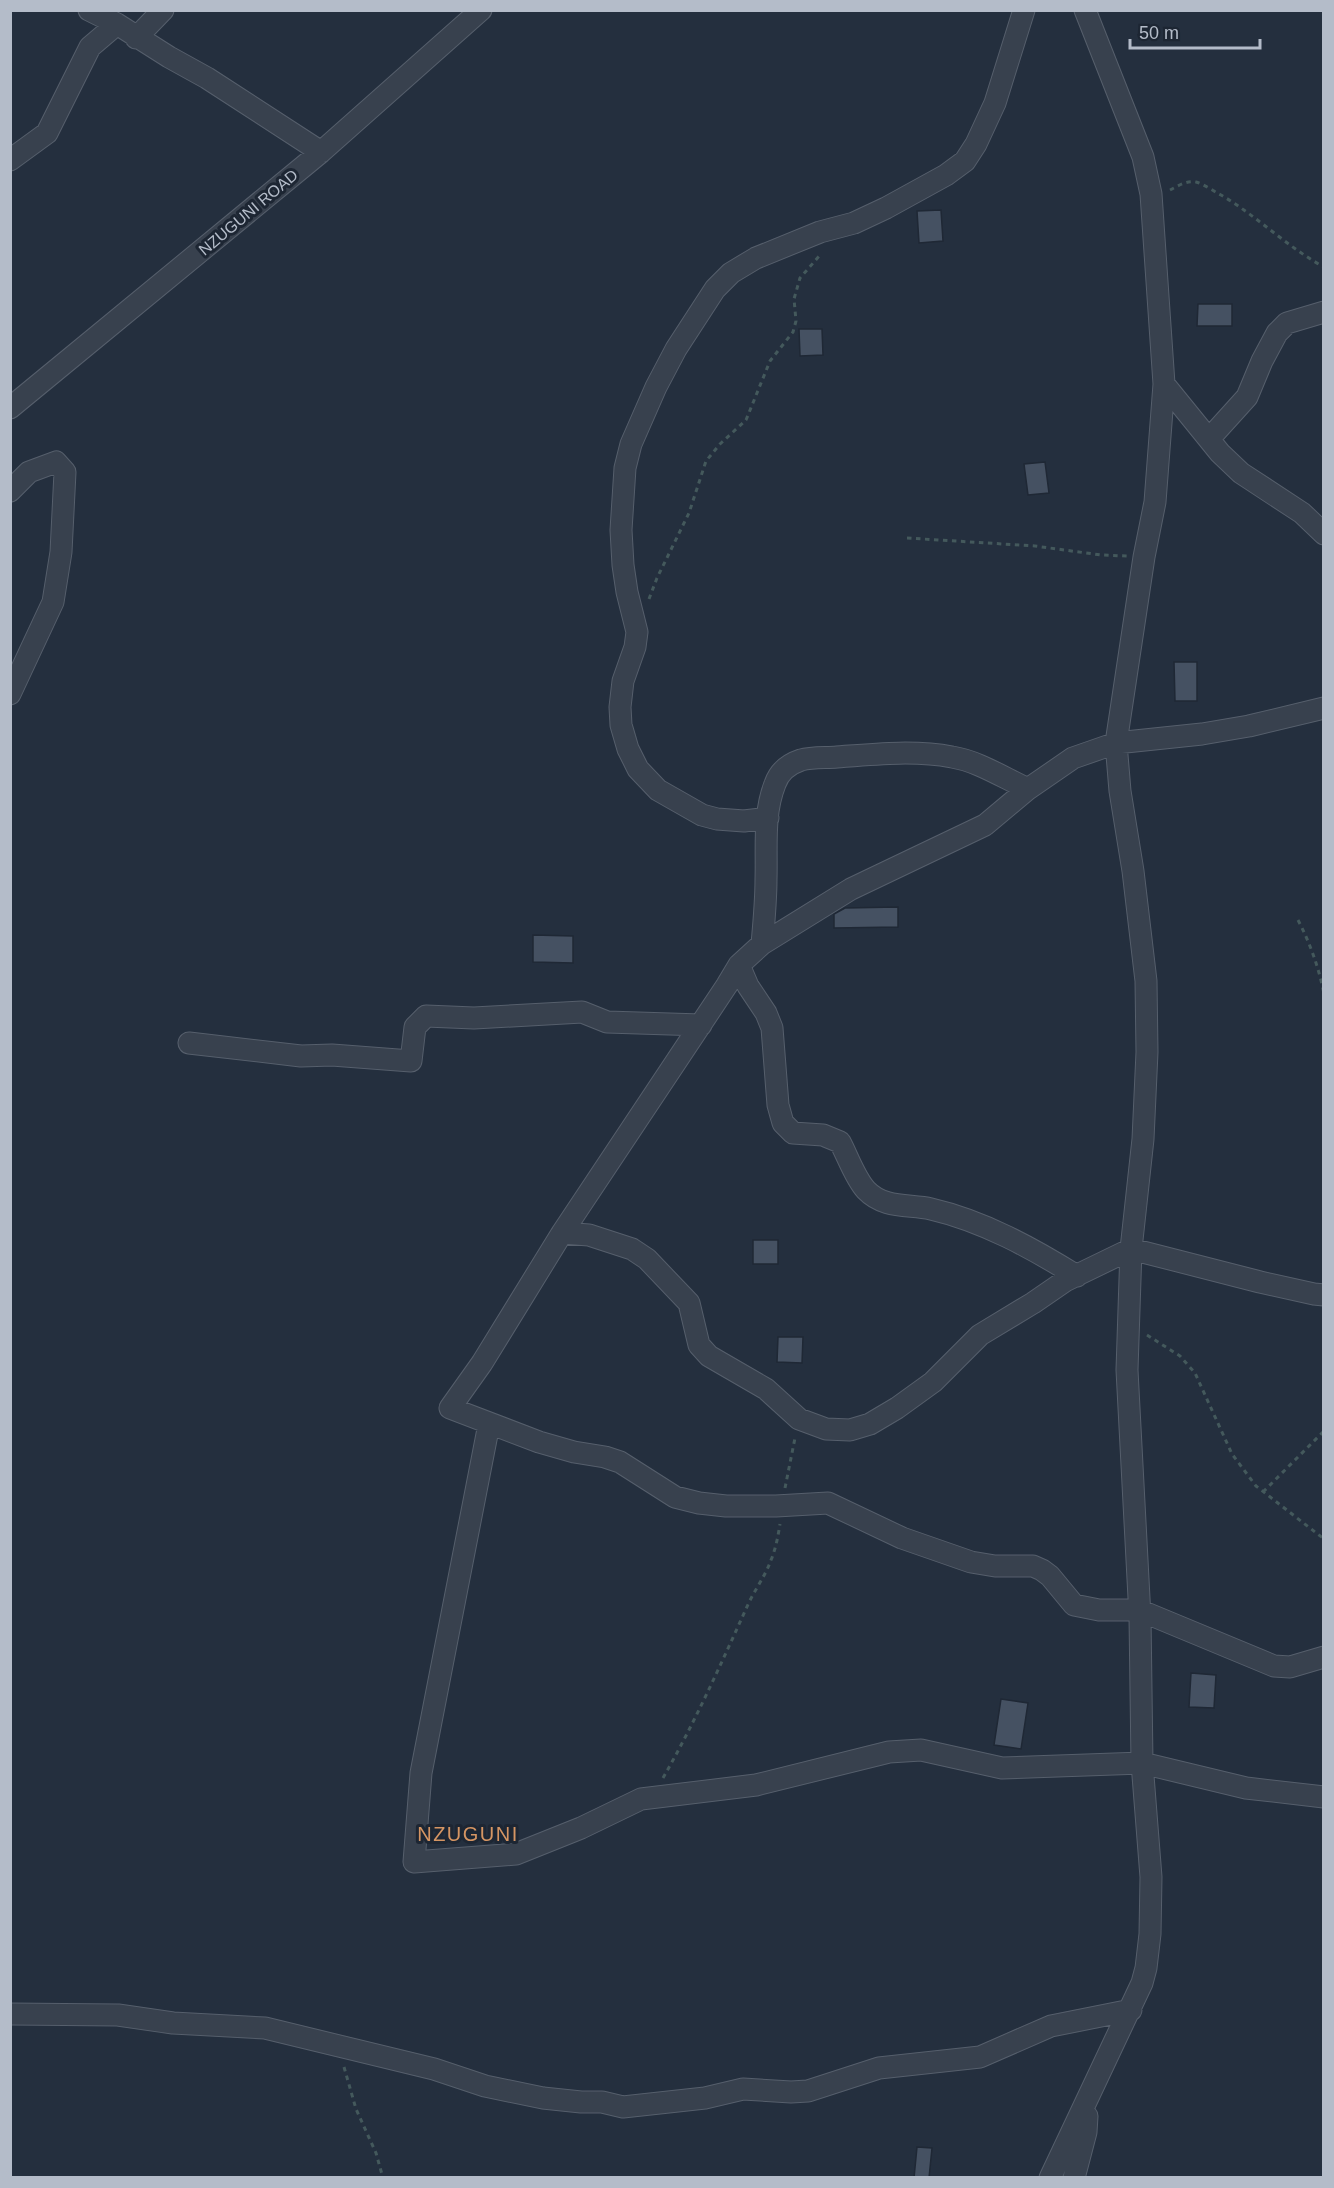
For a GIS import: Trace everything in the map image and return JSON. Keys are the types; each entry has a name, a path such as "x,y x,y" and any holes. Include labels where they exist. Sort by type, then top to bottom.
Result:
{"street":[{"path":"89,10 117,24 136,38 207,78 321,152"},
{"path":"136,38 163,10"},
{"name":"NZUGUNI ROAD","path":"10,408 321,152 481,10"},
{"path":"768,818 744,821 717,819 702,815 658,790 638,769 628,749 621,725 620,707 623,681 635,647 637,632 627,592 621,530 625,468 631,444 656,387 682,339 715,289 731,273 756,258 820,232 876,213 946,175 965,161 976,144 995,103 1024,10"},
{"path":"1050,2178 1131,2010 1142,1983 1150,1934 1150,1877 1142,1763 1139,1610 1127,1370 1131,1249 1143,1139 1147,1052 1146,981 1133,871 1120,791 1116,743 1143,557 1155,502 1164,384 1152,207 1143,157 1085,10"},
{"path":"10,160 47,133 90,47 117,24"},
{"path":"1209,439 1247,397 1277,333 1287,323 1323,312"},
{"path":"1164,384 1220,453 1241,474 1302,513 1323,534"},
{"path":"10,491 29,472 56,462 65,472 61,552 53,602 10,694"},
{"path":"1323,708 1214,732 1116,743 1073,758 1028,789 985,825 851,889 762,944 739,965 562,1233 482,1363 450,1408 560,1449 620,1462 675,1497 726,1506 828,1503 902,1538 971,1562 994,1566 1033,1566 1042,1570 1074,1605 1099,1610 1139,1610 1274,1666 1290,1666 1323,1657"},
{"path":"762,944 768,818 775,783 784,770 802,760 894,754 953,757 975,764 1028,789"},
{"path":"739,965 772,1028 778,1104 783,1123 793,1133 823,1135 840,1142 866,1190 874,1196 893,1205 930,1209 994,1231 1047,1257 1077,1275"},
{"path":"189,1044 301,1056 332,1055 411,1061 415,1027 426,1016 474,1018 582,1012 607,1022 701,1025"},
{"path":"562,1233 589,1235 632,1249 647,1259 689,1303 696,1336 702,1350 720,1364 766,1389 799,1419 826,1429 850,1430 870,1424 933,1382 980,1335 1077,1275 1131,1249 1260,1282 1323,1295"},
{"path":"489,1424 420,1773 414,1862 516,1854 581,1828 632,1802 652,1797 756,1785 889,1752 906,1750 921,1750 1002,1768 1142,1763 1246,1788 1323,1797"},
{"path":"10,2014 118,2015 173,2023 265,2028 434,2069 514,2093 566,2101 602,2102 623,2107 638,2107 712,2097 743,2089 808,2091 879,2068 970,2059 1051,2026 1131,2010"},
{"path":"1074,2178 1086,2132 1088,2117 1085,2104"}],"path":[{"path":"1152,207 1167,192 1180,184 1194,182 1232,202 1323,267"},
{"path":"649,599 689,513 706,461 720,444 746,420 770,361 793,332 796,321 794,299 800,278 825,250"},
{"path":"907,538 1035,546 1101,555 1143,557"},
{"path":"1298,920 1317,966 1323,994"},
{"path":"1129,1322 1188,1363 1200,1383 1232,1454 1263,1492 1323,1539"},
{"path":"652,1797 682,1745 771,1560 777,1543 799,1419"},
{"path":"1263,1492 1323,1431"},
{"path":"338,2045 356,2109 376,2153 383,2178"}],"building":[{"path":"941,210 943,241 919,243 917,211"},
{"path":"1198,304 1232,304 1232,326 1197,326"},
{"path":"799,329 822,329 823,355 800,356"},
{"path":"1045,462 1049,493 1028,495 1024,464"},
{"path":"1174,662 1197,662 1197,701 1175,701"},
{"path":"898,907 898,927 834,928 834,914 845,908"},
{"path":"533,935 573,936 573,963 533,962"},
{"path":"753,1240 778,1240 778,1264 753,1264"},
{"path":"778,1337 803,1337 802,1363 777,1362"},
{"path":"1191,1673 1216,1675 1214,1708 1189,1707"},
{"path":"1001,1699 1028,1703 1021,1749 994,1745"},
{"path":"917,2147 932,2148 929,2178 914,2178"}],"district":[{"name":"NZUGUNI","path":"468,1834"}]}
